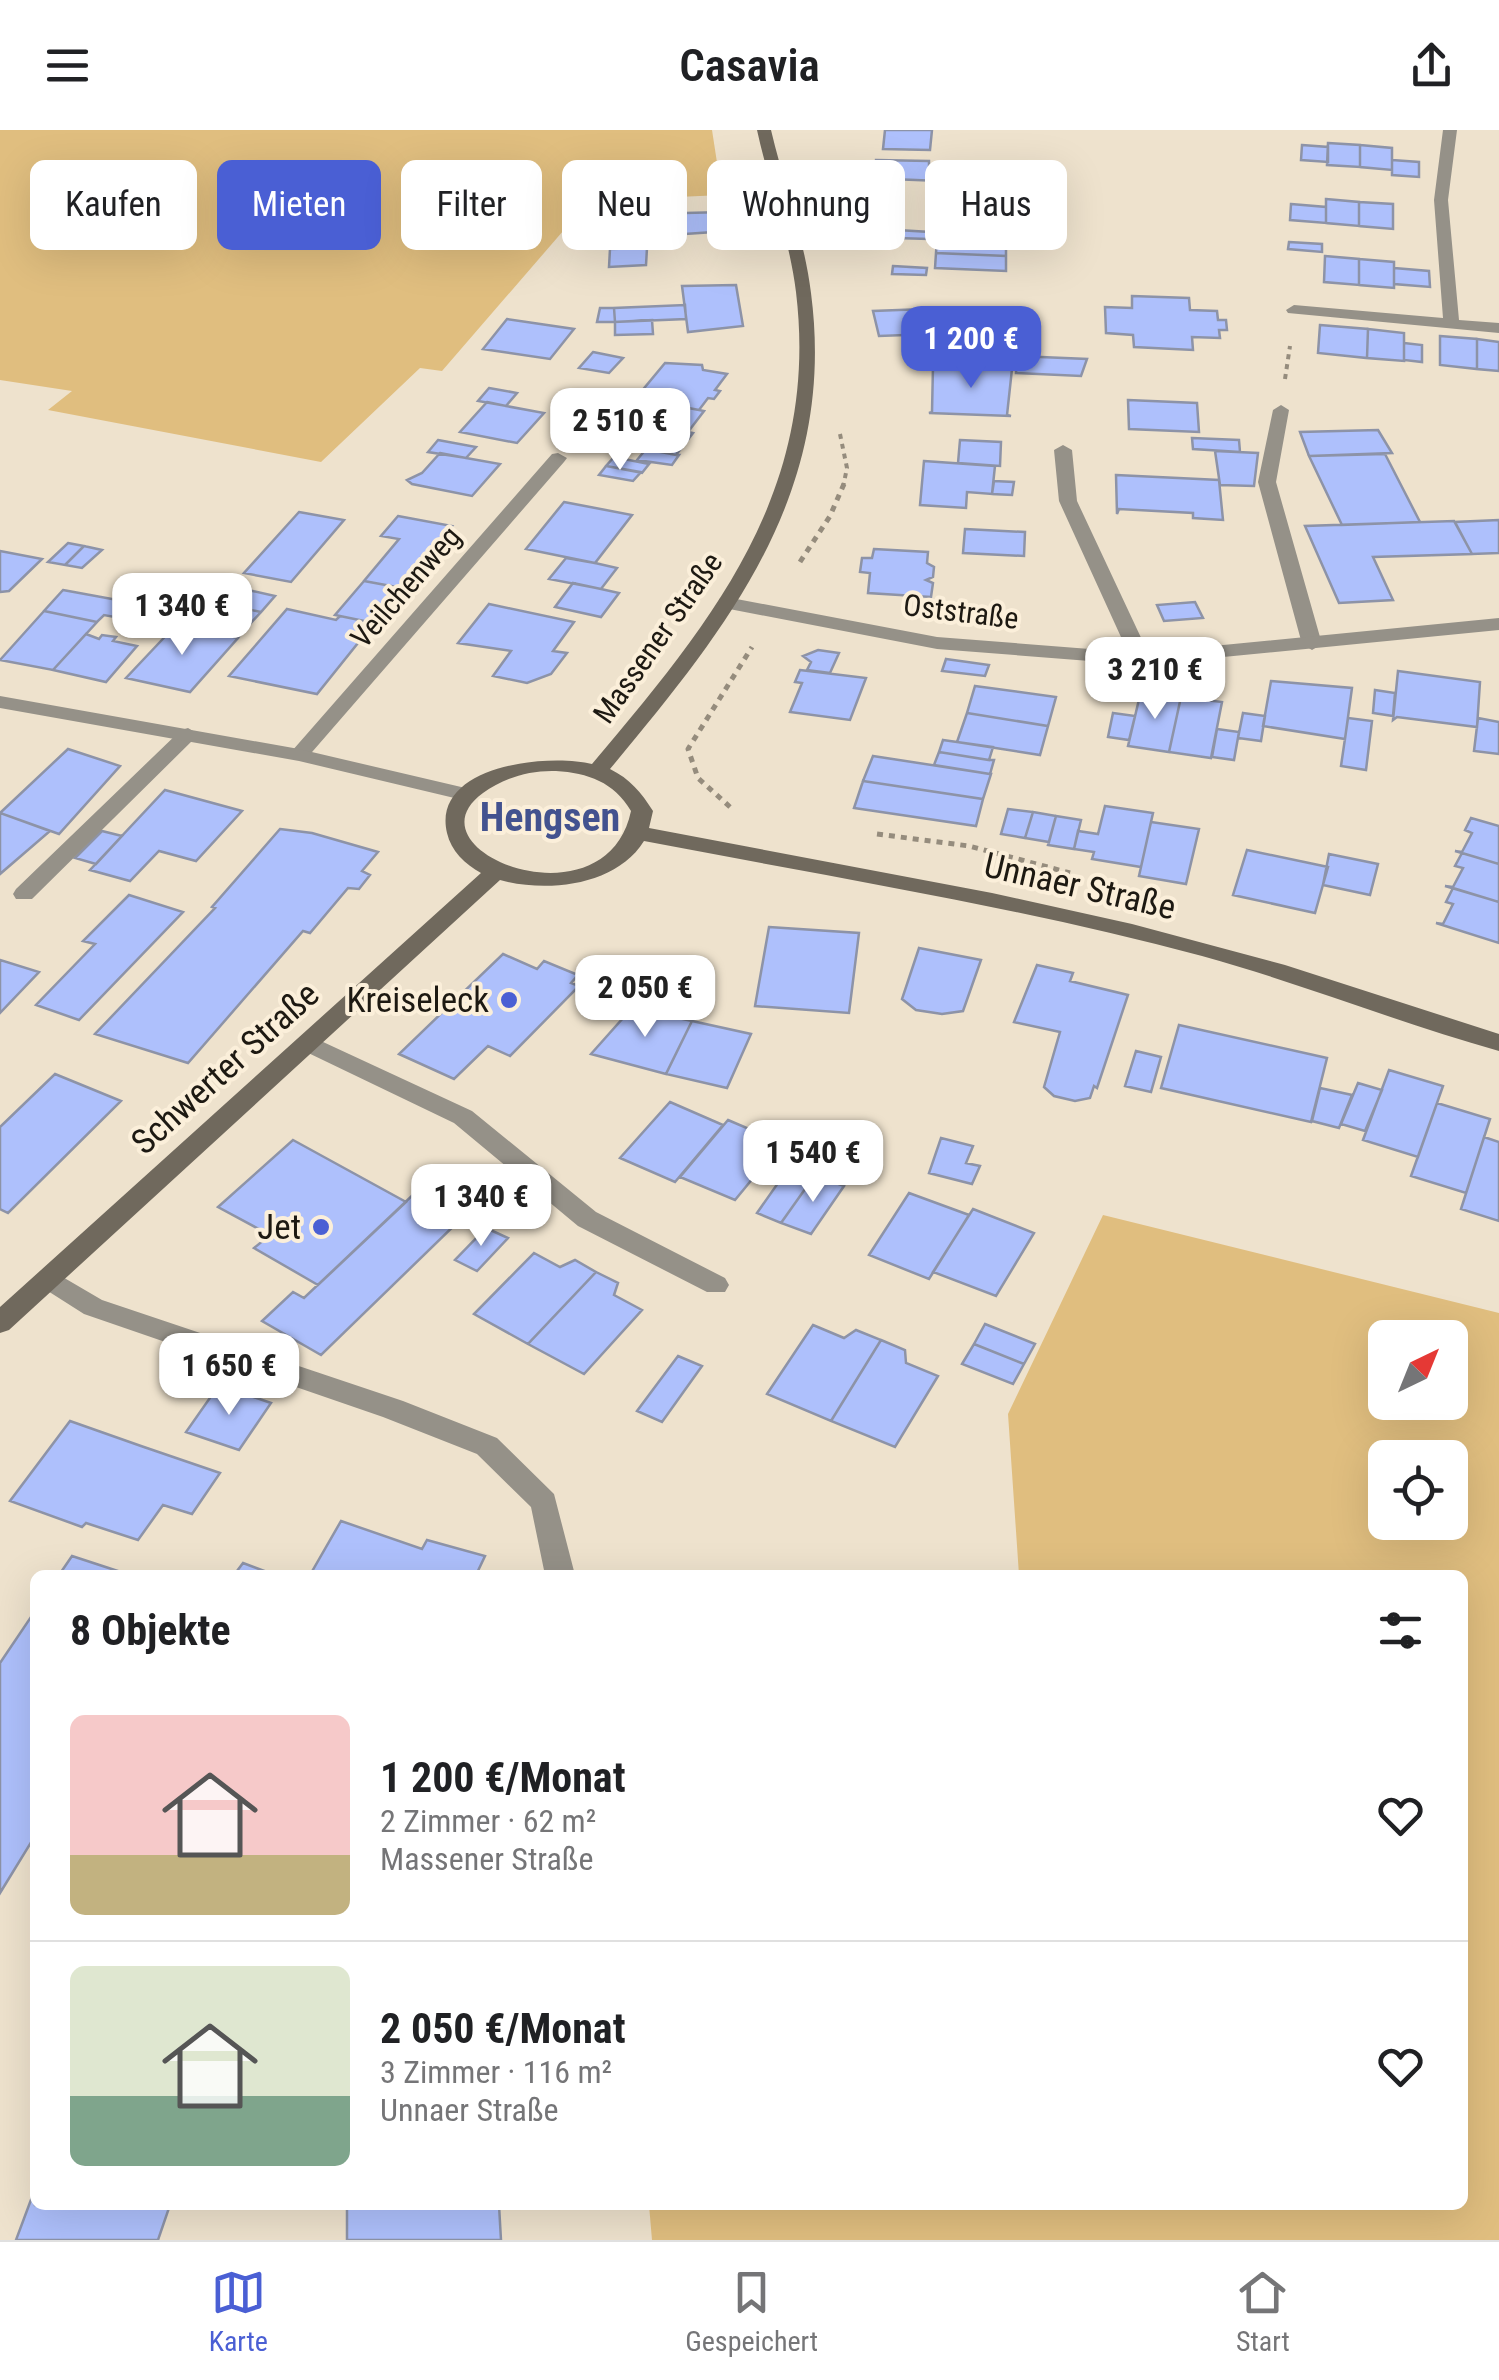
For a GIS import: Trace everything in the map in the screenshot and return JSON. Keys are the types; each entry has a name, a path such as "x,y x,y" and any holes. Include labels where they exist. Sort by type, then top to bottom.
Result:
{"main road":[{"name":"Massener Straße","path":"598,770 726,603 775,512 802,432 807,350 796,248 764,130"},
{"path":"570,764 598,770 619,780 634,794 642,811 638,834 614,860 590,871 534,879 496,870 476,860 463,847 456,830 456,812 486,780 511,770 570,764"},
{"name":"Unnaer Straße","path":"638,834 1020,906 1201,949 1362,996 1499,1043"},
{"name":"Schwerter Straße","path":"0,1324 496,870"}],"street":[{"path":"1450,130 1441,200 1452,324"},
{"path":"1294,310 1499,328"},
{"path":"1281,410 1267,482 1312,644"},
{"path":"1063,450 1068,501 1141,659"},
{"name":"Veilchenweg","path":"299,755 558,458"},
{"name":"Oststraße","path":"726,603 937,642 1141,659 1499,624"},
{"path":"0,702 299,755 467,796"},
{"path":"24,894 188,734"},
{"path":"308,1043 463,1117 587,1218 716,1285"},
{"path":"49,1279 94,1307 393,1409 487,1446 544,1502 559,1570"}],"path":[{"path":"1281,410 1294,310"}],"shaded area":[{"path":"0,130 712,130 717,160 707,160 707,196 687,197 687,160 562,160 562,232 442,371 420,368 321,462 48,410 72,391 0,380"},
{"path":"1103,1215 1499,1313 1499,2240 652,2240 649,2210 1468,2210 1468,1570 1019,1570 1008,1414"}],"building":[{"path":"885,130 932,130 930,150 883,149"},
{"path":"1328,143 1360,145 1360,167 1327,165"},
{"path":"1302,145 1328,147 1328,162 1301,160"},
{"path":"1360,145 1392,148 1392,170 1360,167"},
{"path":"1392,160 1419,162 1419,177 1392,175"},
{"path":"905,161 925,161 925,180 905,180"},
{"path":"1326,199 1359,202 1359,226 1326,223"},
{"path":"1359,202 1393,204 1393,229 1359,226"},
{"path":"1291,204 1326,207 1326,223 1290,220"},
{"path":"707,212 707,232 687,234 687,213"},
{"path":"905,230 925,232 925,239 905,238"},
{"path":"1289,242 1322,244 1322,252 1288,249"},
{"path":"610,250 647,250 646,265 609,267"},
{"path":"1006,250 1006,256 936,253"},
{"path":"936,253 1006,256 1006,271 935,268"},
{"path":"1325,256 1359,259 1359,285 1324,282"},
{"path":"1359,259 1394,262 1394,288 1359,285"},
{"path":"893,266 927,268 926,275 892,274"},
{"path":"1394,268 1429,271 1430,287 1394,284"},
{"path":"736,285 743,326 688,332 682,286"},
{"path":"1132,296 1189,298 1190,310 1217,311 1218,320 1226,320 1227,330 1219,330 1220,338 1192,337 1193,350 1134,347 1133,335 1106,333 1105,307 1132,308"},
{"path":"685,305 686,319 615,322 614,308"},
{"path":"600,308 614,308 615,322 597,322"},
{"path":"925,309 932,334 879,336 873,311"},
{"path":"960,309 963,318 928,319 925,310"},
{"path":"507,319 574,329 550,359 483,349"},
{"path":"652,320 653,334 615,335 615,322"},
{"path":"1320,325 1368,329 1367,358 1318,353"},
{"path":"1368,329 1404,333 1404,361 1367,358"},
{"path":"1440,336 1477,339 1477,369 1440,365"},
{"path":"1477,339 1499,342 1499,371 1477,369"},
{"path":"1404,343 1422,345 1422,362 1404,360"},
{"path":"593,352 623,358 609,373 579,368"},
{"path":"1017,356 1087,359 1081,376 1016,373"},
{"path":"665,363 702,365 703,370 727,374 715,390 720,391 714,399 708,398 699,410 636,398"},
{"path":"933,366 1012,369 1007,415 1011,416 929,413"},
{"path":"489,388 517,393 506,406 478,401"},
{"path":"646,400 704,411 688,432 630,421"},
{"path":"1128,400 1197,403 1199,432 1129,429"},
{"path":"487,402 544,413 517,443 460,432"},
{"path":"634,423 693,433 676,455 617,444"},
{"path":"1378,430 1392,453 1309,456 1300,432"},
{"path":"1192,438 1239,440 1240,452 1193,449"},
{"path":"438,440 476,447 466,458 428,452"},
{"path":"960,440 1001,442 1000,466 958,463"},
{"path":"646,449 679,455 672,465 637,460"},
{"path":"1215,451 1258,453 1254,486 1220,485"},
{"path":"440,453 500,464 472,496 407,480 422,473"},
{"path":"1385,454 1420,522 1342,525 1309,456"},
{"path":"614,457 649,464 642,473 606,466"},
{"path":"924,461 995,466 992,494 967,492 966,508 920,505"},
{"path":"606,466 641,472 633,481 599,475"},
{"path":"1116,475 1219,480 1223,520 1193,518 1193,513 1119,509 1117,514"},
{"path":"994,481 1014,482 1012,495 992,494"},
{"path":"564,502 632,515 595,563 526,549"},
{"path":"299,512 344,520 291,582 244,573"},
{"path":"398,516 452,526 402,588 364,581 399,539 381,536"},
{"path":"1499,520 1499,553 1472,554 1455,522"},
{"path":"1454,521 1472,554 1373,557 1393,600 1339,603 1305,526"},
{"path":"965,529 1025,532 1024,556 963,553"},
{"path":"68,543 84,546 65,565 48,562"},
{"path":"84,546 102,550 82,568 65,565"},
{"path":"874,549 928,552 927,563 934,567 933,577 926,580 933,583 931,597 868,593 870,573 860,572 862,558 872,558"},
{"path":"0,551 42,559 9,591 0,592"},
{"path":"566,558 617,568 601,589 549,579"},
{"path":"364,581 402,588 374,623 335,615"},
{"path":"573,583 619,593 601,617 555,607"},
{"path":"63,590 134,603 120,618 104,615 97,622 44,611"},
{"path":"248,590 275,596 261,612 233,606"},
{"path":"199,599 261,612 238,637 176,625"},
{"path":"1195,602 1203,618 1164,621 1157,605"},
{"path":"489,604 574,622 553,651 567,653 551,674 527,683 493,676 511,651 458,643"},
{"path":"287,609 336,620 340,616 374,623 317,694 229,676"},
{"path":"44,611 97,622 53,670 0,660"},
{"path":"176,625 238,638 190,692 126,678"},
{"path":"86,634 99,639 102,635 116,637 113,641 137,646 106,682 53,670"},
{"path":"818,650 839,653 830,673 807,670 811,662 803,656"},
{"path":"946,659 989,665 985,676 942,671"},
{"path":"800,670 866,678 850,720 790,712 802,683 795,682"},
{"path":"1398,671 1480,682 1477,727 1397,717 1393,720"},
{"path":"1271,681 1352,688 1345,739 1263,726"},
{"path":"975,686 1056,697 1048,726 967,713"},
{"path":"1375,690 1395,693 1393,716 1373,713"},
{"path":"1141,691 1181,697 1169,752 1128,746"},
{"path":"1181,697 1222,702 1211,758 1169,752"},
{"path":"967,713 1048,726 1040,755 957,742"},
{"path":"1113,713 1135,716 1129,740 1108,737"},
{"path":"1243,713 1265,716 1261,741 1238,738"},
{"path":"1348,718 1372,721 1366,770 1341,766"},
{"path":"1478,718 1499,722 1499,754 1474,751"},
{"path":"1217,729 1239,732 1234,760 1212,757"},
{"path":"943,740 993,747 989,760 939,752"},
{"path":"68,749 120,766 59,834 0,813"},
{"path":"939,752 994,760 990,774 934,765"},
{"path":"873,756 991,774 983,799 863,781"},
{"path":"863,781 983,799 976,826 854,808"},
{"path":"165,790 242,811 196,861 159,851 130,881 90,870"},
{"path":"1105,806 1153,813 1141,867 1092,859 1094,852 1074,849 1078,831 1098,834"},
{"path":"1008,809 1033,812 1025,838 1001,834"},
{"path":"1033,812 1056,816 1049,842 1025,838"},
{"path":"0,813 50,831 0,874"},
{"path":"1056,816 1081,820 1074,849 1048,845"},
{"path":"1471,818 1499,826 1499,864 1455,851 1462,852 1472,833 1465,830"},
{"path":"1151,822 1199,829 1186,884 1139,876"},
{"path":"280,829 312,833 378,852 362,871 370,875 359,889 348,888 310,933 303,931 188,1063 95,1034 215,908 212,907"},
{"path":"102,831 122,836 96,864 75,858"},
{"path":"1247,850 1328,867 1315,913 1233,895"},
{"path":"1462,853 1499,864 1499,902 1445,886 1453,887 1463,868 1455,866"},
{"path":"1329,854 1378,864 1370,895 1323,885"},
{"path":"1453,888 1499,902 1499,943 1436,923 1443,924 1453,904 1446,902"},
{"path":"129,895 183,912 79,1020 36,1005 95,944 83,941"},
{"path":"769,927 859,933 849,1013 755,1006"},
{"path":"919,948 981,960 963,1011 942,1014 916,1010 902,999"},
{"path":"503,954 537,969 544,961 578,975 571,983 579,986 510,1056 488,1046 454,1079 399,1054"},
{"path":"0,960 39,972 0,1013"},
{"path":"1037,965 1073,973 1070,981 1128,995 1097,1088 1094,1086 1090,1098 1075,1101 1054,1096 1044,1087 1060,1032 1014,1022"},
{"path":"632,1008 692,1021 666,1074 591,1054"},
{"path":"692,1021 751,1034 727,1088 666,1074"},
{"path":"1179,1025 1327,1058 1311,1122 1161,1088"},
{"path":"1136,1051 1161,1057 1151,1092 1125,1086"},
{"path":"1389,1070 1443,1086 1418,1157 1363,1140"},
{"path":"55,1074 121,1101 8,1213 0,1209 0,1127"},
{"path":"1358,1083 1382,1090 1365,1131 1341,1124"},
{"path":"1320,1088 1352,1095 1339,1128 1312,1121"},
{"path":"670,1102 723,1125 675,1182 620,1158"},
{"path":"1437,1103 1490,1119 1466,1193 1411,1176"},
{"path":"728,1120 782,1143 735,1200 680,1177"},
{"path":"1484,1137 1499,1142 1499,1221 1461,1209"},
{"path":"941,1138 973,1146 966,1163 980,1166 972,1184 929,1173"},
{"path":"293,1140 406,1202 318,1285 254,1248 270,1235 218,1207"},
{"path":"790,1166 815,1175 781,1223 757,1213"},
{"path":"815,1175 844,1186 811,1234 781,1223"},
{"path":"418,1190 465,1215 321,1355 262,1321 293,1292 304,1298"},
{"path":"909,1193 969,1215 929,1279 869,1255"},
{"path":"973,1209 1034,1233 996,1296 933,1272"},
{"path":"486,1228 508,1238 477,1271 455,1260"},
{"path":"534,1253 560,1267 575,1260 596,1272 528,1344 474,1314"},
{"path":"596,1272 618,1283 614,1295 642,1310 584,1374 528,1344"},
{"path":"985,1324 1035,1344 1024,1364 974,1344"},
{"path":"813,1325 844,1338 856,1330 881,1340 831,1421 767,1394"},
{"path":"881,1340 905,1350 906,1363 938,1376 895,1447 831,1421"},
{"path":"974,1344 1024,1364 1013,1384 962,1364"},
{"path":"678,1356 702,1366 662,1422 637,1411"},
{"path":"219,1385 271,1403 239,1450 186,1432"},
{"path":"70,1421 220,1473 192,1514 163,1505 138,1540 86,1523 82,1527 10,1501"},
{"path":"341,1521 422,1549 427,1540 485,1556 478,1570 313,1570"},
{"path":"72,1556 115,1570 62,1570"},
{"path":"243,1563 262,1570 238,1570"},
{"path":"30,1618 30,1844 0,1893 0,1663"},
{"path":"30,2202 30,2210 168,2210 158,2240 16,2240"},
{"path":"347,2210 499,2210 501,2240 347,2240"}],"place":[{"name":"Kreiseleck","path":"509,1000"},
{"name":"Jet","path":"321,1227"}],"district":[{"name":"Hengsen","path":"550,817"}]}
